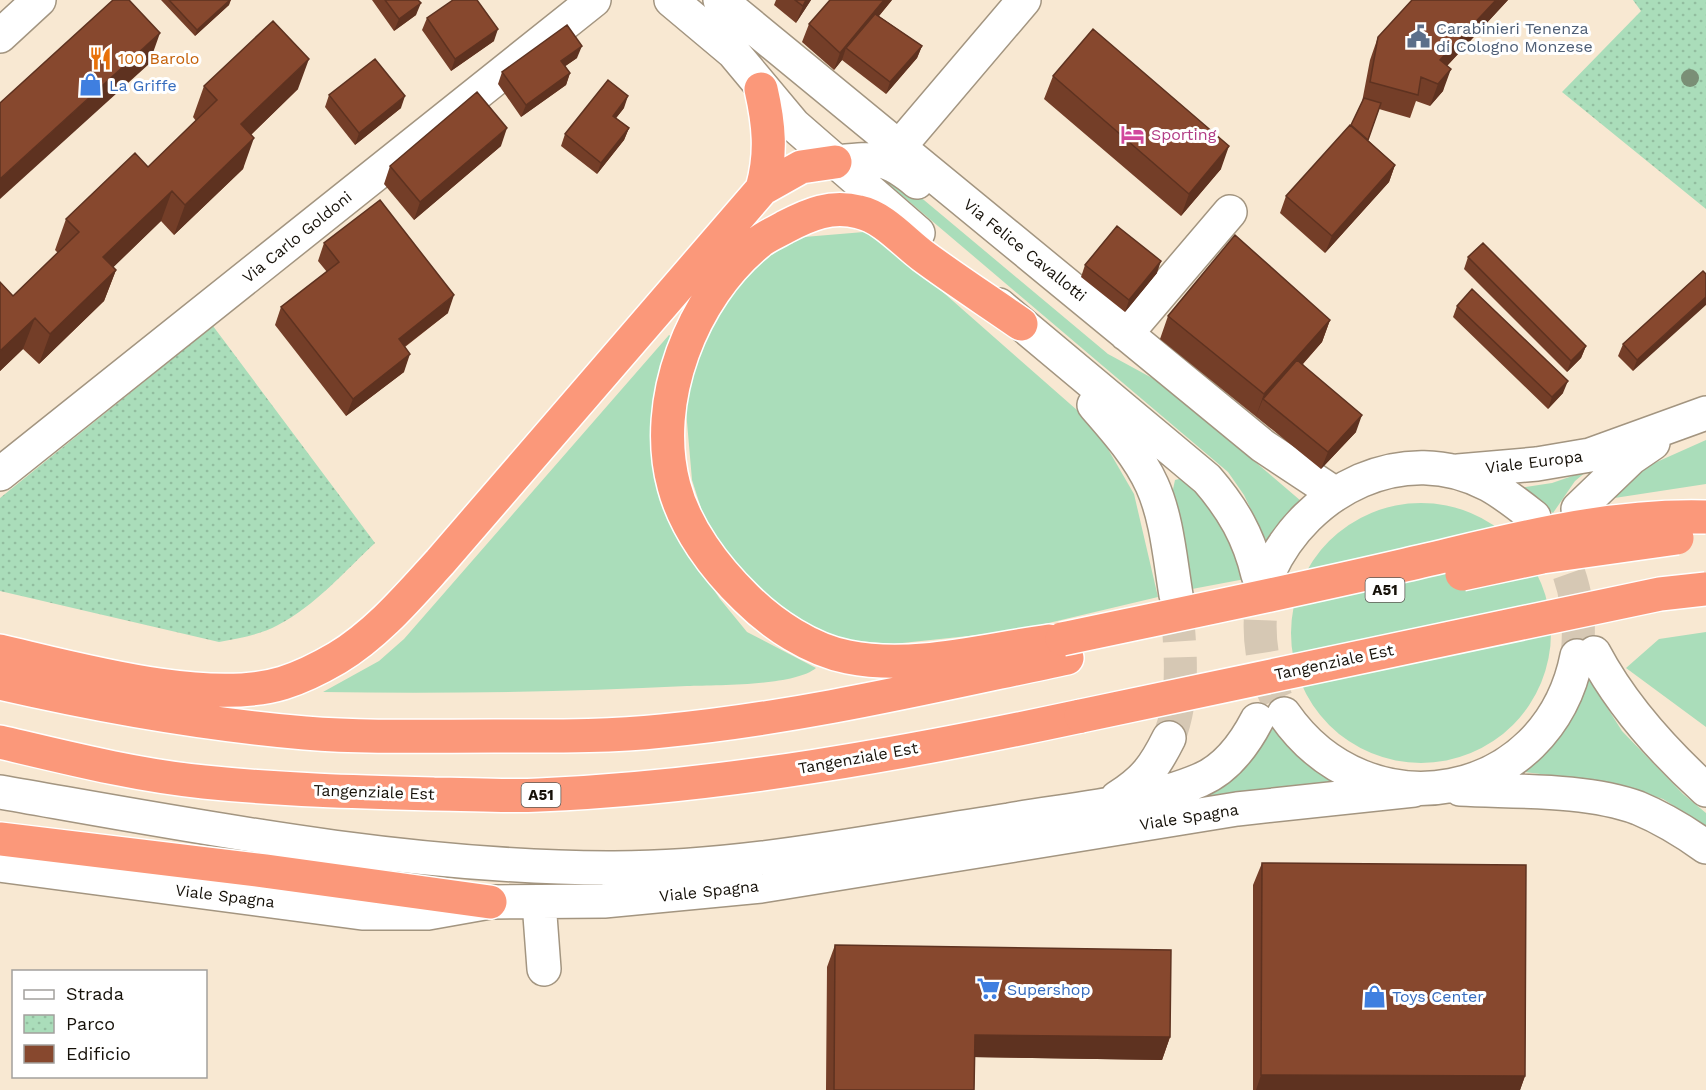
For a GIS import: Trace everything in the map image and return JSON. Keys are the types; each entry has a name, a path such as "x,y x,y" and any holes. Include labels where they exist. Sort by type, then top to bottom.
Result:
{"highway":[{"path":"761,89 769,122 768,165 762,189"},
{"path":"0,651 100,675 202,690 249,689 282,683 339,657 401,605 440,562 762,189 801,167 835,162"},
{"path":"1021,324 922,255 877,220 861,212 820,210 760,242 723,279 701,313 681,361 669,411 668,447 674,486 694,532 723,576 758,611 800,639 847,657 910,661 1065,648 1536,533 1617,521 1706,517"},
{"name":"A51","path":"0,683 79,701 305,733 381,736 565,736 661,731 865,701 1065,648 1542,557 1706,534"},
{"name":"Tangenziale Est","path":"0,742 116,769 203,782 331,792 537,795 665,786 798,769 988,736 1660,594 1706,589"},
{"path":"0,838 253,869 490,902"}],"street":[{"path":"0,36 39,0"},
{"name":"Via Carlo Goldoni","path":"0,474 594,0"},
{"path":"671,0 733,52 761,89 794,125 835,162 1021,324 1207,479 1227,503 1247,535 1264,574 1294,529 1312,509 1334,493 1372,476 1399,470 1448,472 1488,484 1534,517"},
{"name":"Via Felice Cavallotti","path":"720,0 1263,446 1334,493"},
{"path":"899,147 1024,0"},
{"path":"835,162 864,159 891,162 1074,312 1126,334 1230,212"},
{"path":"1021,324 1115,430 1152,485 1166,534 1176,595"},
{"name":"Viale Europa","path":"1448,472 1537,464 1590,455 1697,417"},
{"name":"Viale Europa","path":"1578,509 1631,458 1697,417"},
{"path":"1427,789 1467,783 1492,772 1534,742 1562,703 1585,655 1672,759 1706,790"},
{"name":"Viale Spagna","path":"0,792 275,839 477,864 609,868 686,865 773,856 1108,804 1202,780 1238,751 1270,717 1301,737 1342,770 1365,780 1427,789"},
{"path":"1108,804 1141,782 1160,757 1169,738"},
{"path":"1427,789 1600,799 1638,808 1679,828 1706,847"},
{"name":"Viale Spagna","path":"0,865 362,913 428,913 490,902 604,901 761,886 1236,809 1427,789"},
{"path":"539,902 544,969"}],"green space":[{"path":"1633,0 1706,0 1706,209 1562,92 1641,11"},
{"path":"879,176 912,190 1108,354 1165,385 1308,507 1271,551 1244,495 1228,472"},
{"path":"864,232 886,242 1094,425 1134,494 1158,597 1015,631 893,644 832,639 780,612 710,536 692,480 685,399 706,333 742,274 774,247 804,237"},
{"path":"213,326 375,543 329,587 292,617 264,631 219,642 0,591 0,498"},
{"path":"669,335 677,340 671,353 693,559 720,599 747,632 816,668 806,674 791,678 735,685 505,692 323,692 379,661 404,639"},
{"path":"1706,440 1706,484 1595,501 1641,469"},
{"path":"1587,471 1575,481 1553,513 1519,488 1552,483"},
{"path":"1183,478 1205,499 1222,524 1245,579 1192,589 1172,494 1175,480"},
{"path":"1421,503 1446,506 1471,513 1493,525 1513,541 1529,561 1541,583 1548,608 1551,633 1548,658 1541,683 1529,705 1513,725 1493,741 1471,753 1446,760 1421,763 1396,760 1371,753 1349,741 1329,725 1313,705 1301,683 1294,658 1291,633 1294,608 1301,583 1313,561 1329,541 1349,525 1371,513 1396,506"},
{"path":"1706,632 1706,727 1626,668 1659,639"},
{"path":"1584,671 1622,731 1683,794 1706,813 1706,826 1663,799 1613,783 1515,771"},
{"path":"1276,723 1345,786 1188,798 1219,787 1241,771 1259,750"}],"building":[{"path":"113,0 129,0 160,33 0,179 0,103"},
{"path":"169,0 230,0 197,30"},
{"path":"385,0 418,0 421,3 399,19"},
{"path":"453,0 477,0 498,29 455,59 427,18"},
{"path":"795,0 806,0 803,6"},
{"path":"830,0 884,0 840,53 809,24"},
{"path":"1412,0 1496,0 1440,60 1451,69 1438,84 1421,77 1418,95 1370,82 1378,37"},
{"path":"875,14 922,46 890,82 846,48"},
{"path":"273,21 309,59 241,124 254,138 185,205 172,191 103,257 116,270 50,334 35,318 0,351 0,282 13,296 79,232 66,219 135,153 148,167 217,100 204,86"},
{"path":"567,25 582,46 561,61 570,73 526,105 502,72"},
{"name":"Sporting","path":"1093,29 1229,146 1189,194 1053,76"},
{"path":"375,59 405,96 359,133 329,95"},
{"path":"608,80 628,96 613,116 629,128 601,163 565,134"},
{"path":"477,92 507,128 420,202 390,166"},
{"path":"1364,98 1381,103 1368,140 1351,125"},
{"path":"1350,125 1395,165 1332,236 1286,196"},
{"path":"380,200 454,295 399,339 410,354 353,399 281,307 339,262 324,243"},
{"path":"1117,226 1161,261 1129,300 1085,265"},
{"path":"1235,235 1330,320 1264,394 1168,316"},
{"path":"1483,243 1586,346 1571,361 1468,257"},
{"path":"1703,271 1706,274 1706,297 1637,360 1623,344"},
{"path":"1472,289 1568,381 1552,397 1457,306"},
{"path":"1297,360 1362,415 1328,452 1263,399"},
{"path":"1262,863 1526,865 1525,1076 1261,1075"},
{"path":"835,945 1171,950 1170,1037 975,1035 974,1090 834,1090"}],"tunnel":[{"path":"1545,531 1563,559 1574,590 1578,623 1577,656"},
{"path":"1269,572 1261,609 1261,645 1269,680 1284,714"},
{"path":"1169,738 1175,720 1180,685 1176,595"}],"place":[{"name":"Carabinieri Tenenza di Cologno Monzese","path":"1418,37"},
{"name":"100 Barolo","path":"100,58"},
{"name":"La Griffe","path":"91,85"},
{"name":"Sporting","path":"1133,134"},
{"name":"Supershop","path":"989,989"},
{"name":"Toys Center","path":"1374,996"}]}
